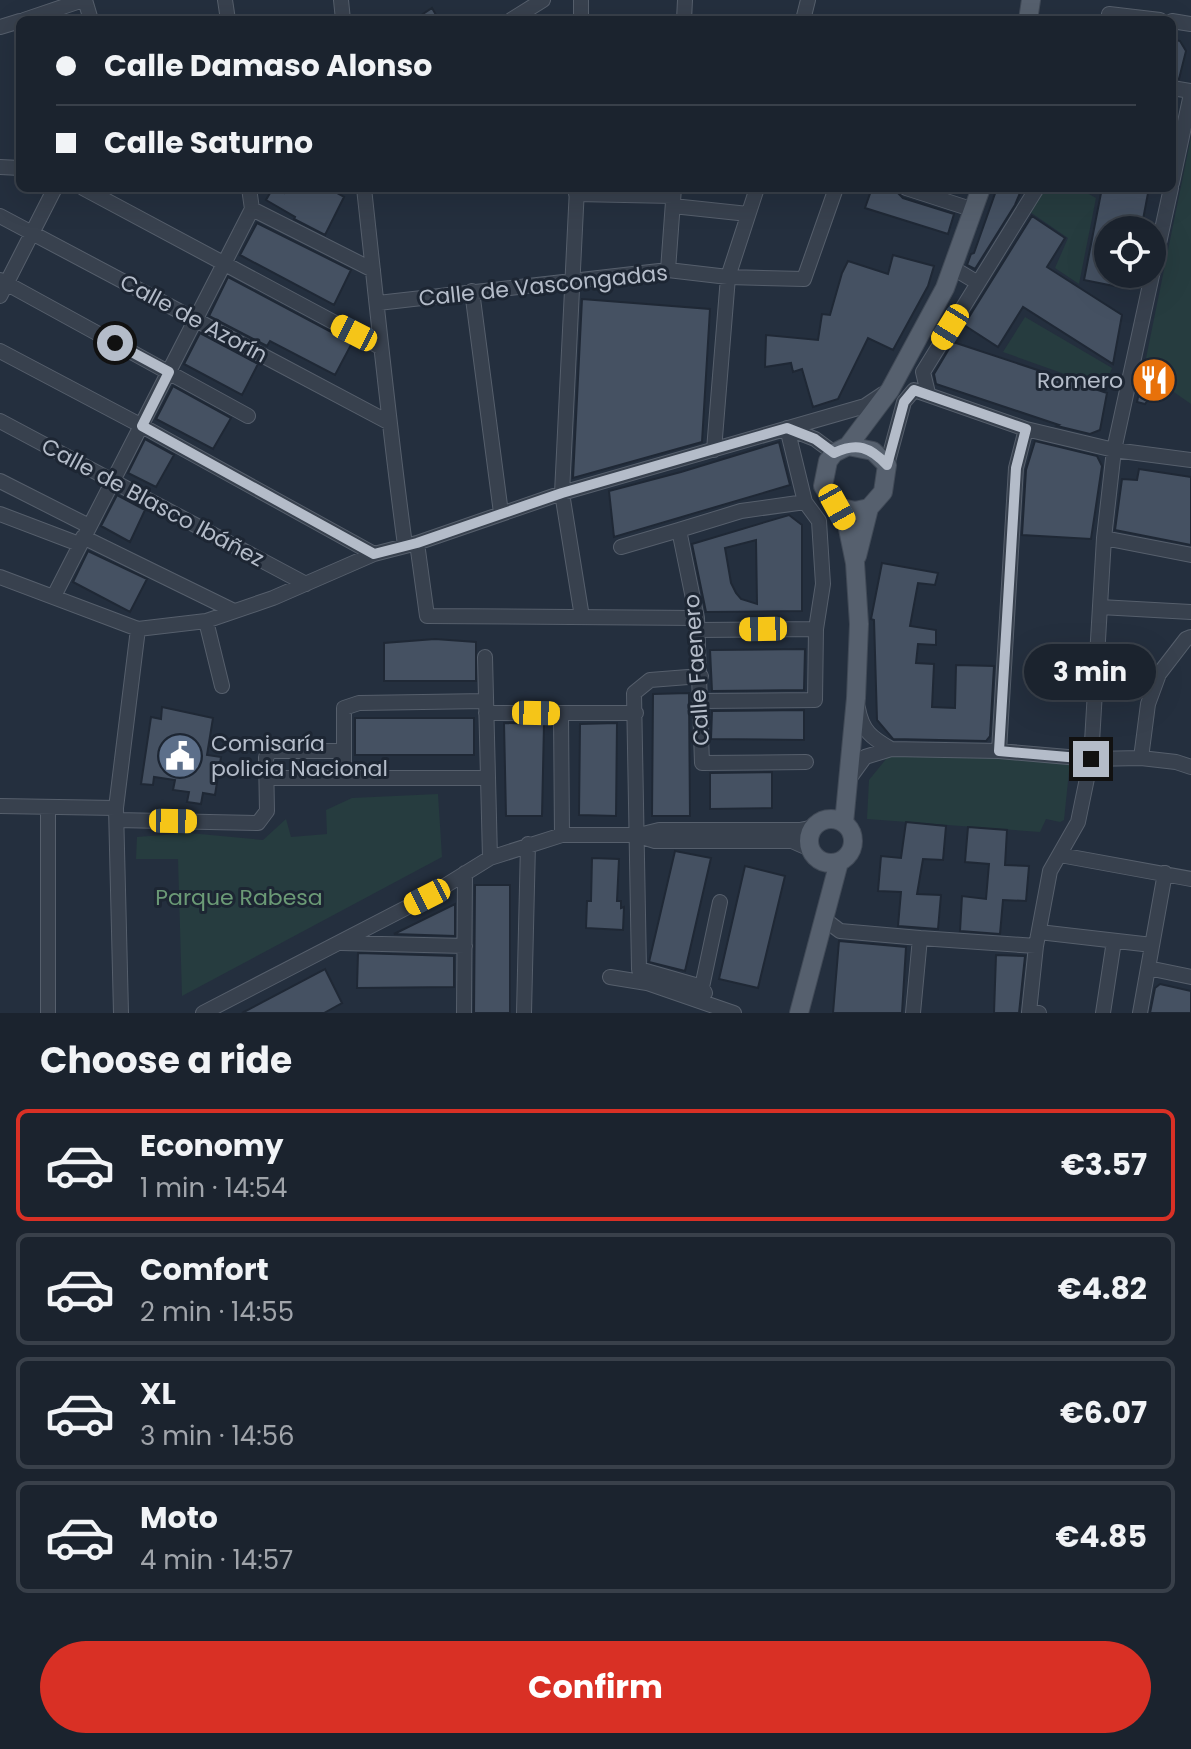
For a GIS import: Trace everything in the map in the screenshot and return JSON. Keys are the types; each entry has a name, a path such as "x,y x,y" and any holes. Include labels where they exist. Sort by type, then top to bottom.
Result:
{"main road":[{"path":"873,451 890,390 945,288 980,192"},
{"path":"844,823 856,698 859,624 855,563 847,524 823,486 828,461 890,390"},
{"path":"841,449 873,451 887,465 883,492 869,508 855,563"},
{"path":"837,507 855,511 869,508"},
{"path":"824,919 824,875 809,837 842,786 851,750"},
{"path":"814,854 828,863 839,862 848,855 853,844 852,832 844,823 833,819 818,824"},
{"path":"799,1013 839,862"}],"street":[{"path":"38,16 84,0"},
{"path":"517,16 543,0"},
{"path":"1109,11 1137,16"},
{"path":"1176,163 1191,93"},
{"path":"53,192 2,286 248,416"},
{"path":"90,192 380,347"},
{"path":"54,596 252,209 250,192"},
{"path":"364,192 388,422 427,616 582,617 697,624 737,630 816,629"},
{"path":"576,192 562,493 582,617"},
{"path":"592,192 673,197 748,214"},
{"path":"714,450 728,277 756,192"},
{"name":"Calle de Vascongadas","path":"378,303 668,270 728,277 804,279 835,192"},
{"path":"918,192 974,210"},
{"path":"928,393 923,372 1035,192"},
{"path":"1034,1012 1038,939 1050,871 1078,822 1091,759 1104,538 1114,450 1170,192"},
{"path":"668,270 673,197"},
{"path":"252,209 373,270"},
{"name":"Calle de Azorín","path":"0,216 388,422"},
{"path":"953,268 978,283"},
{"path":"472,291 501,513"},
{"path":"0,351 374,554"},
{"path":"0,577 138,629 206,621 306,584 374,554 562,493 865,406 890,390"},
{"path":"887,465 904,402 914,390 1026,429 1114,450 1191,460"},
{"name":"Calle de Blasco Ibáñez","path":"0,421 306,584"},
{"path":"787,428 841,449"},
{"path":"701,701 815,700 816,629 823,584 819,521 805,502 787,428"},
{"path":"999,751 1016,468 1026,429"},
{"path":"0,481 84,536 234,611"},
{"path":"621,547 741,511 805,502"},
{"path":"0,514 84,536"},
{"name":"Calle Faenero","path":"679,530 697,624 702,763 806,762"},
{"path":"1104,538 1191,555"},
{"path":"1100,607 1191,612"},
{"path":"206,621 222,686"},
{"path":"121,1013 116,814 138,629"},
{"path":"1141,758 1148,704 1159,674 1186,639 1191,637"},
{"path":"485,657 490,858"},
{"path":"1096,674 1159,674"},
{"path":"701,676 650,680 634,693 639,835 639,969 702,987"},
{"path":"856,698 860,721 870,738 891,749"},
{"path":"344,777 344,708 359,703 486,707 561,714 636,713"},
{"path":"561,714 562,835"},
{"path":"849,779 865,757 891,749 999,751 1091,759 1141,758 1191,767"},
{"path":"0,806 258,823 267,811 266,757 271,751 344,751"},
{"path":"268,778 488,778"},
{"path":"48,808 48,1013"},
{"path":"203,1013 427,897 490,858 528,844 562,835 639,835 659,830 818,824"},
{"path":"639,835 655,841 792,841 814,854"},
{"path":"524,1013 528,844"},
{"path":"1060,855 1191,879"},
{"path":"464,1013 465,873"},
{"path":"1140,1013 1165,873"},
{"path":"710,1004 702,987 720,902"},
{"path":"824,919 840,931 920,938 1114,941 1152,945"},
{"path":"913,1013 920,938"},
{"path":"1103,1013 1114,941"},
{"path":"339,943 465,946"},
{"path":"1148,968 1191,977"},
{"path":"610,977 647,983 734,1013"},
{"path":"683,1013 687,996"}],"green space":[{"path":"1191,137 1191,404 1161,383 1158,369 1143,373 1160,288 1166,288 1166,260"},
{"path":"1042,192 1085,192 1096,198 1079,284 1055,268 1068,238 1030,212"},
{"path":"1025,317 1112,368 1104,388 1003,352"},
{"path":"891,753 1070,762 1064,820 1046,819 1040,832 867,819 869,780"},
{"name":"Parque Rabesa","path":"438,794 442,857 182,996 178,859 136,859 137,837 189,833 263,840 286,819 291,837 327,834 326,810 352,798"}],"building":[{"path":"432,8 437,16 420,16"},
{"path":"1176,40 1186,51 1179,79 1176,79"},
{"path":"271,192 335,192 344,197 325,235 266,200"},
{"path":"871,192 897,192 903,198 954,214 948,234 865,208"},
{"path":"996,192 1020,192 975,269 967,265"},
{"path":"1101,192 1148,192 1144,216 1097,216"},
{"path":"1032,216 1065,238 1047,267 1122,315 1113,364 1023,307 998,347 964,325"},
{"path":"257,223 351,270 334,305 240,255"},
{"path":"1094,229 1094,282 1084,280"},
{"path":"893,255 934,266 928,286 893,350 868,338 838,399 813,407 802,369 793,372 791,363 765,367 766,335 818,340 822,314 830,315 848,261 888,274"},
{"path":"228,277 352,343 335,375 270,341 267,346 209,316"},
{"path":"582,299 710,309 702,442 573,478"},
{"path":"200,333 258,364 242,395 184,364"},
{"path":"953,342 1107,393 1100,430 1090,434 1057,426 936,384 934,374"},
{"path":"1158,369 1161,383 1145,404 1137,402 1143,373"},
{"path":"173,386 231,418 213,449 156,419"},
{"path":"145,439 174,455 156,487 128,473"},
{"path":"1035,441 1097,456 1102,466 1091,539 1022,535 1026,470"},
{"path":"779,442 790,485 614,537 609,491"},
{"path":"1139,469 1191,477 1191,545 1115,530 1122,479 1137,480"},
{"path":"117,495 145,510 130,542 101,526"},
{"path":"789,515 802,525 802,611 706,612 692,544","holes":["756,540 757,604 741,599 736,593 731,583 725,548"]},
{"path":"88,551 147,579 130,612 73,582"},
{"path":"882,563 938,573 935,585 918,583 910,626 936,630 936,645 918,644 916,663 934,664 932,707 955,708 956,665 994,666 990,736 986,741 893,739 877,720 874,620 871,619"},
{"path":"435,639 476,642 476,681 384,681 384,643"},
{"path":"805,649 804,690 712,691 710,650"},
{"path":"689,693 690,816 652,816 653,694"},
{"name":"Comisaría policia Nacional","path":"162,707 213,718 207,755 221,757 215,795 203,793 201,804 187,802 189,792 173,790 175,780 154,777 153,785 141,784 151,717 161,719"},
{"path":"804,710 804,740 711,739 712,711"},
{"path":"355,718 474,718 474,755 355,755"},
{"path":"504,723 544,724 542,816 506,816"},
{"path":"617,723 616,816 579,815 580,724"},
{"path":"772,772 772,808 710,809 710,773"},
{"path":"906,822 946,826 943,860 923,859 917,894 941,895 938,929 898,926 901,892 878,891 881,856 901,858"},
{"path":"968,827 1007,830 1005,865 1029,866 1026,901 1003,900 1000,934 960,931 962,896 986,899 989,864 965,862"},
{"path":"675,851 711,858 685,971 649,962"},
{"path":"592,858 619,859 617,901 621,901 621,908 624,907 623,930 586,928 587,901 591,901"},
{"path":"745,866 785,876 758,988 719,979"},
{"path":"475,885 510,885 510,1013 474,1013"},
{"path":"455,904 455,936 394,934"},
{"path":"839,941 906,947 902,1013 833,1013"},
{"path":"358,953 454,956 454,987 357,988"},
{"path":"996,955 1025,956 1019,1013 994,1013"},
{"path":"325,969 342,1003 324,1013 242,1013"},
{"path":"1160,984 1191,991 1191,1013 1150,1013 1155,988"}],"place":[{"name":"Romero","path":"1154,380"},
{"name":"Comisaría policia Nacional","path":"180,756"}],"route":[{"path":"115,343 169,372 142,426 374,554 417,543 562,493 787,428 815,439 834,453 848,446 873,451 887,465 904,402 914,390 1026,429 1016,468 999,751 1091,759"}]}
